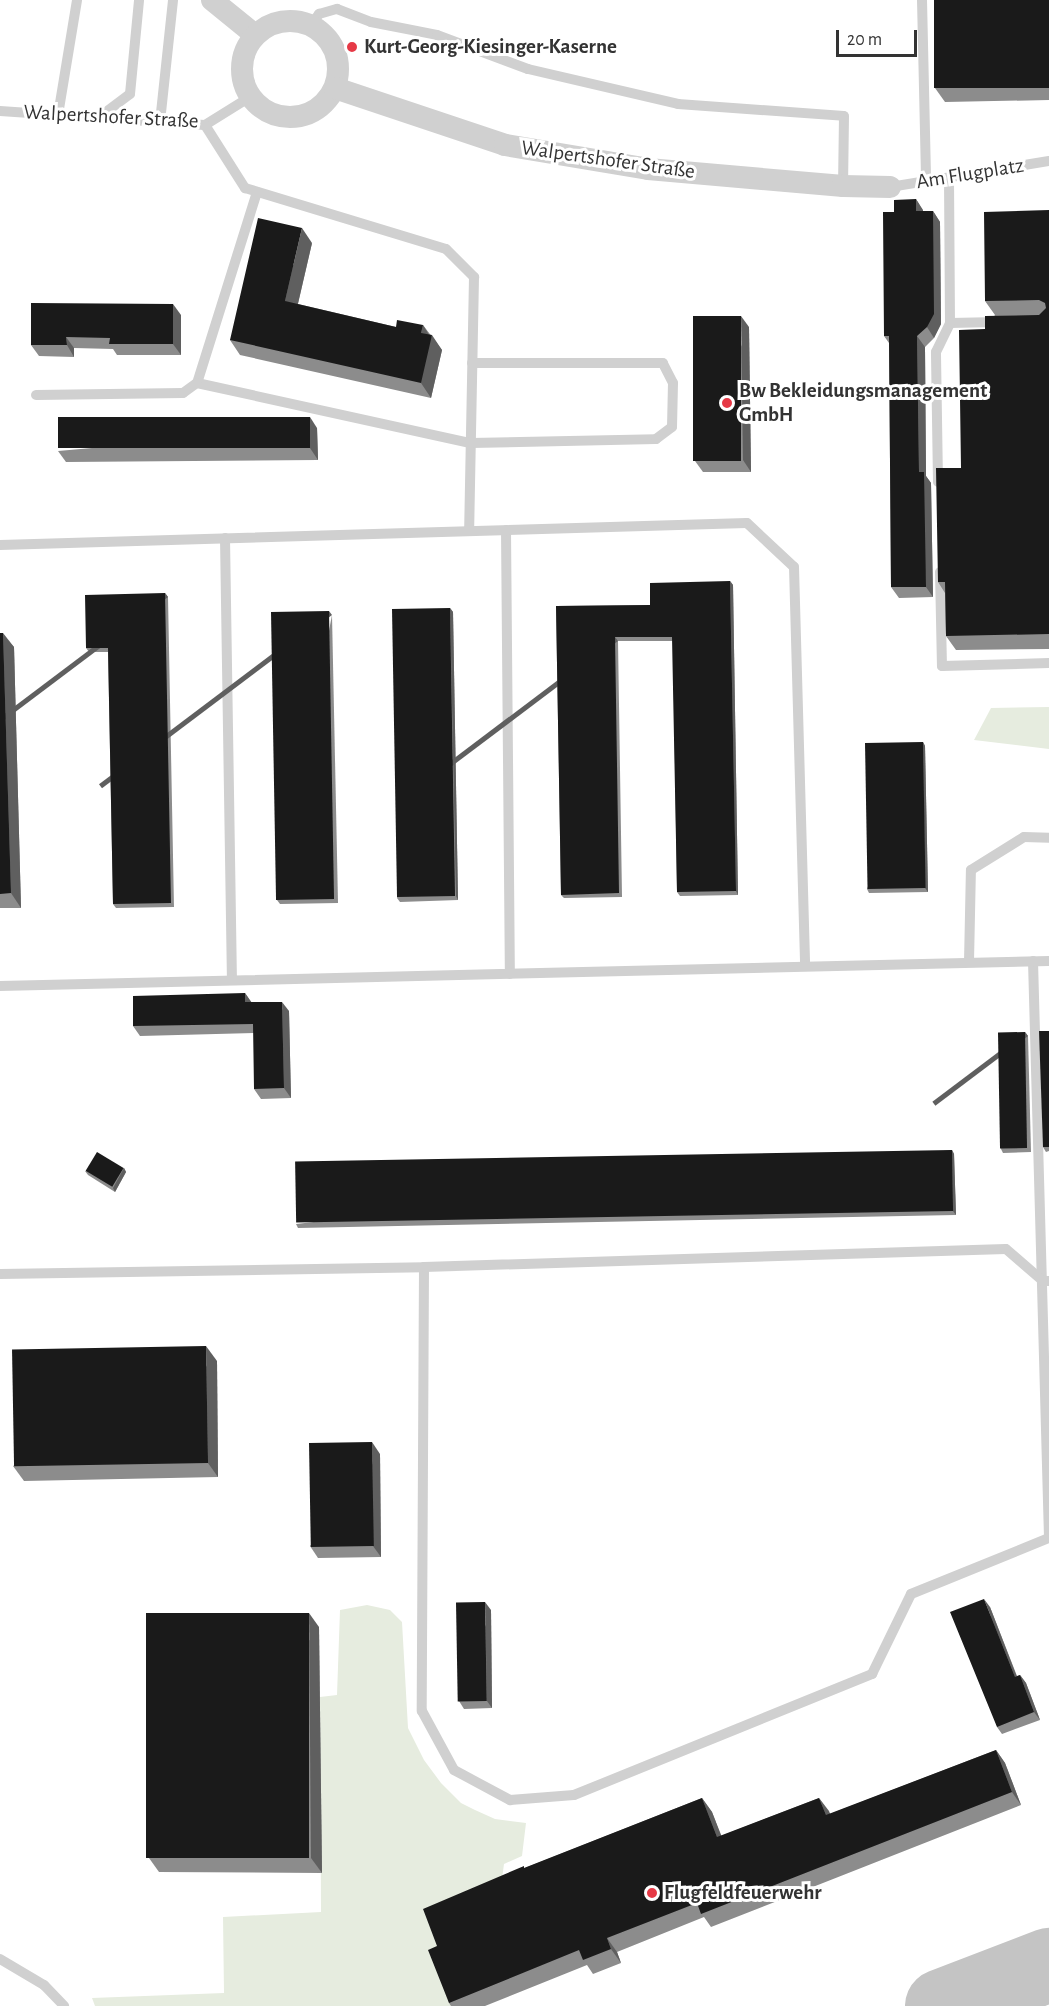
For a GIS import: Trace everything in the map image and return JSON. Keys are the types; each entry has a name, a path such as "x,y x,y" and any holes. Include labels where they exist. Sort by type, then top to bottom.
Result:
{"street":[{"path":"212,0 255,35"},
{"path":"281,21 296,21 310,25 323,33 332,44 338,58 339,73 335,88 316,110 303,116 274,115 261,108 250,97 243,82 242,65 246,49 255,35 281,21"},
{"name":"Walpertshofer Straße","path":"335,88 505,145 648,169 843,186 890,187"}],"lane":[{"path":"58,115 77,0"},
{"path":"98,118 130,94 139,0"},
{"path":"160,122 173,0"},
{"path":"922,0 926,181"},
{"path":"310,25 319,14 337,9 371,22 437,35 528,69 678,104 844,116 843,186"},
{"name":"Walpertshofer Straße","path":"0,111 205,125 250,97"},
{"path":"205,125 245,188 446,249 474,277 470,531"},
{"name":"Am Flugplatz","path":"890,187 1049,161"},
{"path":"939,492 936,352 950,323 949,179"},
{"path":"36,395 183,393 197,383 257,192"},
{"path":"950,323 1005,322"},
{"path":"197,383 471,443 656,439 672,427 673,383 663,363 472,363"},
{"path":"0,545 747,523 794,567 805,966"},
{"path":"506,530 510,974"},
{"path":"225,538 232,980"},
{"path":"940,561 942,666 1049,663"},
{"path":"969,962 971,870 1024,837 1049,838"},
{"path":"0,986 1049,960"},
{"path":"424,1267 422,1711 454,1770 510,1800 574,1795 872,1674 911,1594 1049,1538 1046,1281 1033,961"},
{"path":"0,1274 424,1267 1006,1249 1046,1281"},
{"path":"0,1959 44,1985 64,2006"}],"shaded area":[{"path":"1049,707 1049,749 974,740 991,708"},
{"path":"367,1605 390,1610 402,1622 408,1728 424,1760 441,1783 461,1803 495,1819 526,1823 522,1856 504,1864 500,1894 454,2006 95,2006 92,1998 224,1993 223,1917 321,1912 320,1697 337,1695 340,1610"}],"building":[{"path":"934,0 1049,0 1049,88 934,88"},
{"path":"916,199 916,211 933,211 934,314 927,327 917,336 919,472 924,472 926,587 891,587 889,336 884,336 883,212 894,212 894,200"},
{"path":"1049,210 1049,634 946,636 945,582 938,582 936,468 961,468 959,330 985,329 985,316 1039,315 1046,308 1045,303 1039,300 985,301 984,212"},
{"path":"258,218 302,228 285,301 396,327 397,320 423,325 421,333 432,335 421,383 230,340"},
{"path":"31,303 173,304 173,344 109,344 110,338 66,337 67,345 31,345"},
{"path":"693,316 741,316 741,461 693,461"},
{"path":"58,417 310,417 310,448 58,448"},
{"path":"730,581 736,891 677,892 672,637 615,637 619,893 561,895 556,606 650,605 650,583"},
{"path":"165,593 171,903 113,904 108,648 86,648 85,595"},
{"path":"450,608 455,896 397,897 392,609"},
{"path":"329,611 334,899 276,900 271,612"},
{"path":"0,633 3,633 11,893 0,894"},
{"path":"923,742 926,888 868,889 865,743"},
{"path":"245,993 245,1002 282,1002 284,1088 254,1089 253,1024 133,1026 133,996"},
{"path":"1039,1031 1049,1031 1049,1147 1043,1147"},
{"path":"998,1032 1025,1032 1027,1148 1000,1148"},
{"path":"952,1150 953,1211 296,1222 295,1161"},
{"path":"97,1152 124,1168 112,1187 86,1171"},
{"path":"206,1346 208,1463 14,1466 12,1349"},
{"path":"372,1442 374,1546 311,1547 309,1443"},
{"path":"984,1599 1015,1677 1020,1675 1034,1712 997,1727 950,1612"},
{"path":"485,1602 487,1701 458,1701 456,1603"},
{"path":"146,1613 309,1613 309,1858 146,1858"},
{"path":"996,1750 1012,1792 701,1914 697,1903 607,1938 611,1949 583,1960 579,1950 449,2003 428,1950 437,1946 423,1909 524,1866 524,1868 702,1798 717,1837 819,1798 826,1815"}],"taxiway":[{"path":"942,2006 1049,1965"}],"place":[{"name":"Kurt-Georg-Kiesinger-Kaserne","path":"352,47"},
{"name":"Bw Bekleidungsmanagement GmbH","path":"727,403"},
{"name":"Flugfeldfeuerwehr","path":"652,1893"}]}
